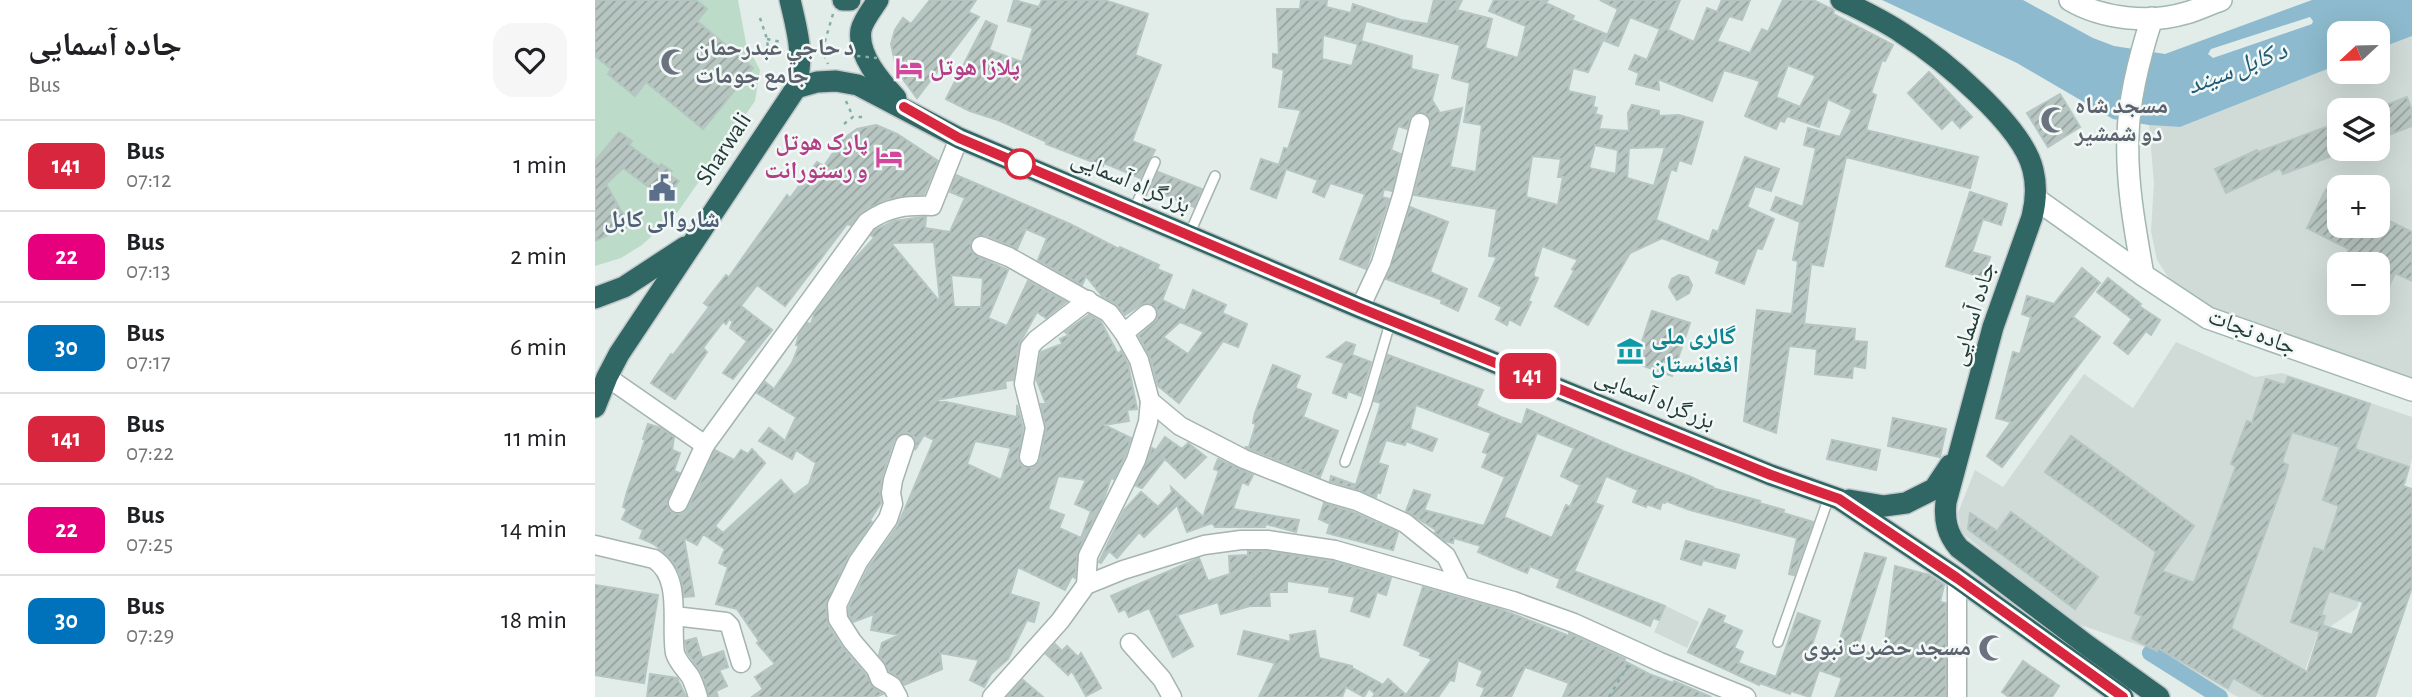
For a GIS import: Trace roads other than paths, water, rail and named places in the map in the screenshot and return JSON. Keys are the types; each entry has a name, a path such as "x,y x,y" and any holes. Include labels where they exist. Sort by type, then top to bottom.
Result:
{"highway":[{"path":"790,0 801,64 796,88 817,82 836,81 857,85 904,107"},
{"path":"878,0 861,29 863,48 873,73 904,107"},
{"path":"1841,0 1902,33 1976,92 2008,126 2023,147 2033,168 2036,199"},
{"name":"Sharwali","path":"595,407 607,377 649,307 796,88"},
{"name":"بزرگراه آسمایی","path":"904,107 959,138 1360,308 1771,475 1834,497 1957,578 2123,697"},
{"name":"جاده آسمایی","path":"1962,445 1993,327 2036,199"},
{"path":"595,298 624,287 696,239"},
{"path":"1834,497 1884,506 1906,503 1934,489 1962,445"},
{"path":"1962,445 1946,502 1945,517 1951,539 1959,548 2077,638 2159,697"}],"main road":[{"path":"2075,2 2121,17 2152,18 2186,13 2221,0"},
{"path":"2143,275 2130,197 2127,138 2144,44 2152,18"},
{"name":"جاده نجات","path":"2036,199 2208,318 2412,390"}],"street":[{"path":"1360,308 1381,263 1402,196 1420,123"},
{"path":"678,503 705,445 867,222 882,211 909,205 932,206 959,138"},
{"path":"981,246 1009,257 1109,313 1124,332 1139,360 1150,401 1136,460 1088,556 1086,585 1060,621 993,696"},
{"path":"1029,457 1035,428 1024,384 1030,347 1088,300"},
{"path":"1124,332 1147,314"},
{"path":"607,377 705,445"},
{"path":"1150,401 1180,426 1244,459 1329,493 1357,501 1405,523 1446,556 1460,584"},
{"path":"898,697 892,686 880,679 876,669 852,641 838,619 837,604 858,562 888,519 893,504 891,493 905,444"},
{"path":"1086,585 1123,570 1204,545 1241,540 1268,540 1335,550 1543,610 1746,697"},
{"path":"595,545 654,559 660,563 669,577 675,655 692,680 698,697"},
{"path":"1957,578 1957,697"},
{"path":"674,616 726,622 730,626 741,663"},
{"path":"1130,643 1162,679 1172,697"}],"lane":[{"path":"1133,212 1155,162"},
{"path":"1189,235 1215,176"},
{"path":"1345,462 1366,405 1391,320"},
{"path":"1778,642 1834,497"}],"water":[{"name":"د کابل سيند","path":"1882,0 2023,0 2093,38 2114,46 2165,54 2312,0 2412,0 2412,36 2391,44 2391,21 2327,21 2327,69 2180,127 2113,119 2017,63","holes":["2310,17 2312,24 2213,58 2208,54 2211,49"]}],"waterway":[{"path":"2150,653 2220,697"}],"place":[{"name":"د حاجي عبدرحمان جامع جومات","path":"674,62"},
{"name":"پلازا هوتل","path":"909,68"},
{"name":"مسجد شاه دو شمشیر","path":"2054,120"},
{"name":"پارک هوتل و رستورانت","path":"889,157"},
{"name":"شاروالی کابل","path":"662,188"},
{"name":"گالری ملی افغانستان","path":"1630,351"},
{"name":"مسجد حضرت نبوی","path":"1992,648"}]}
